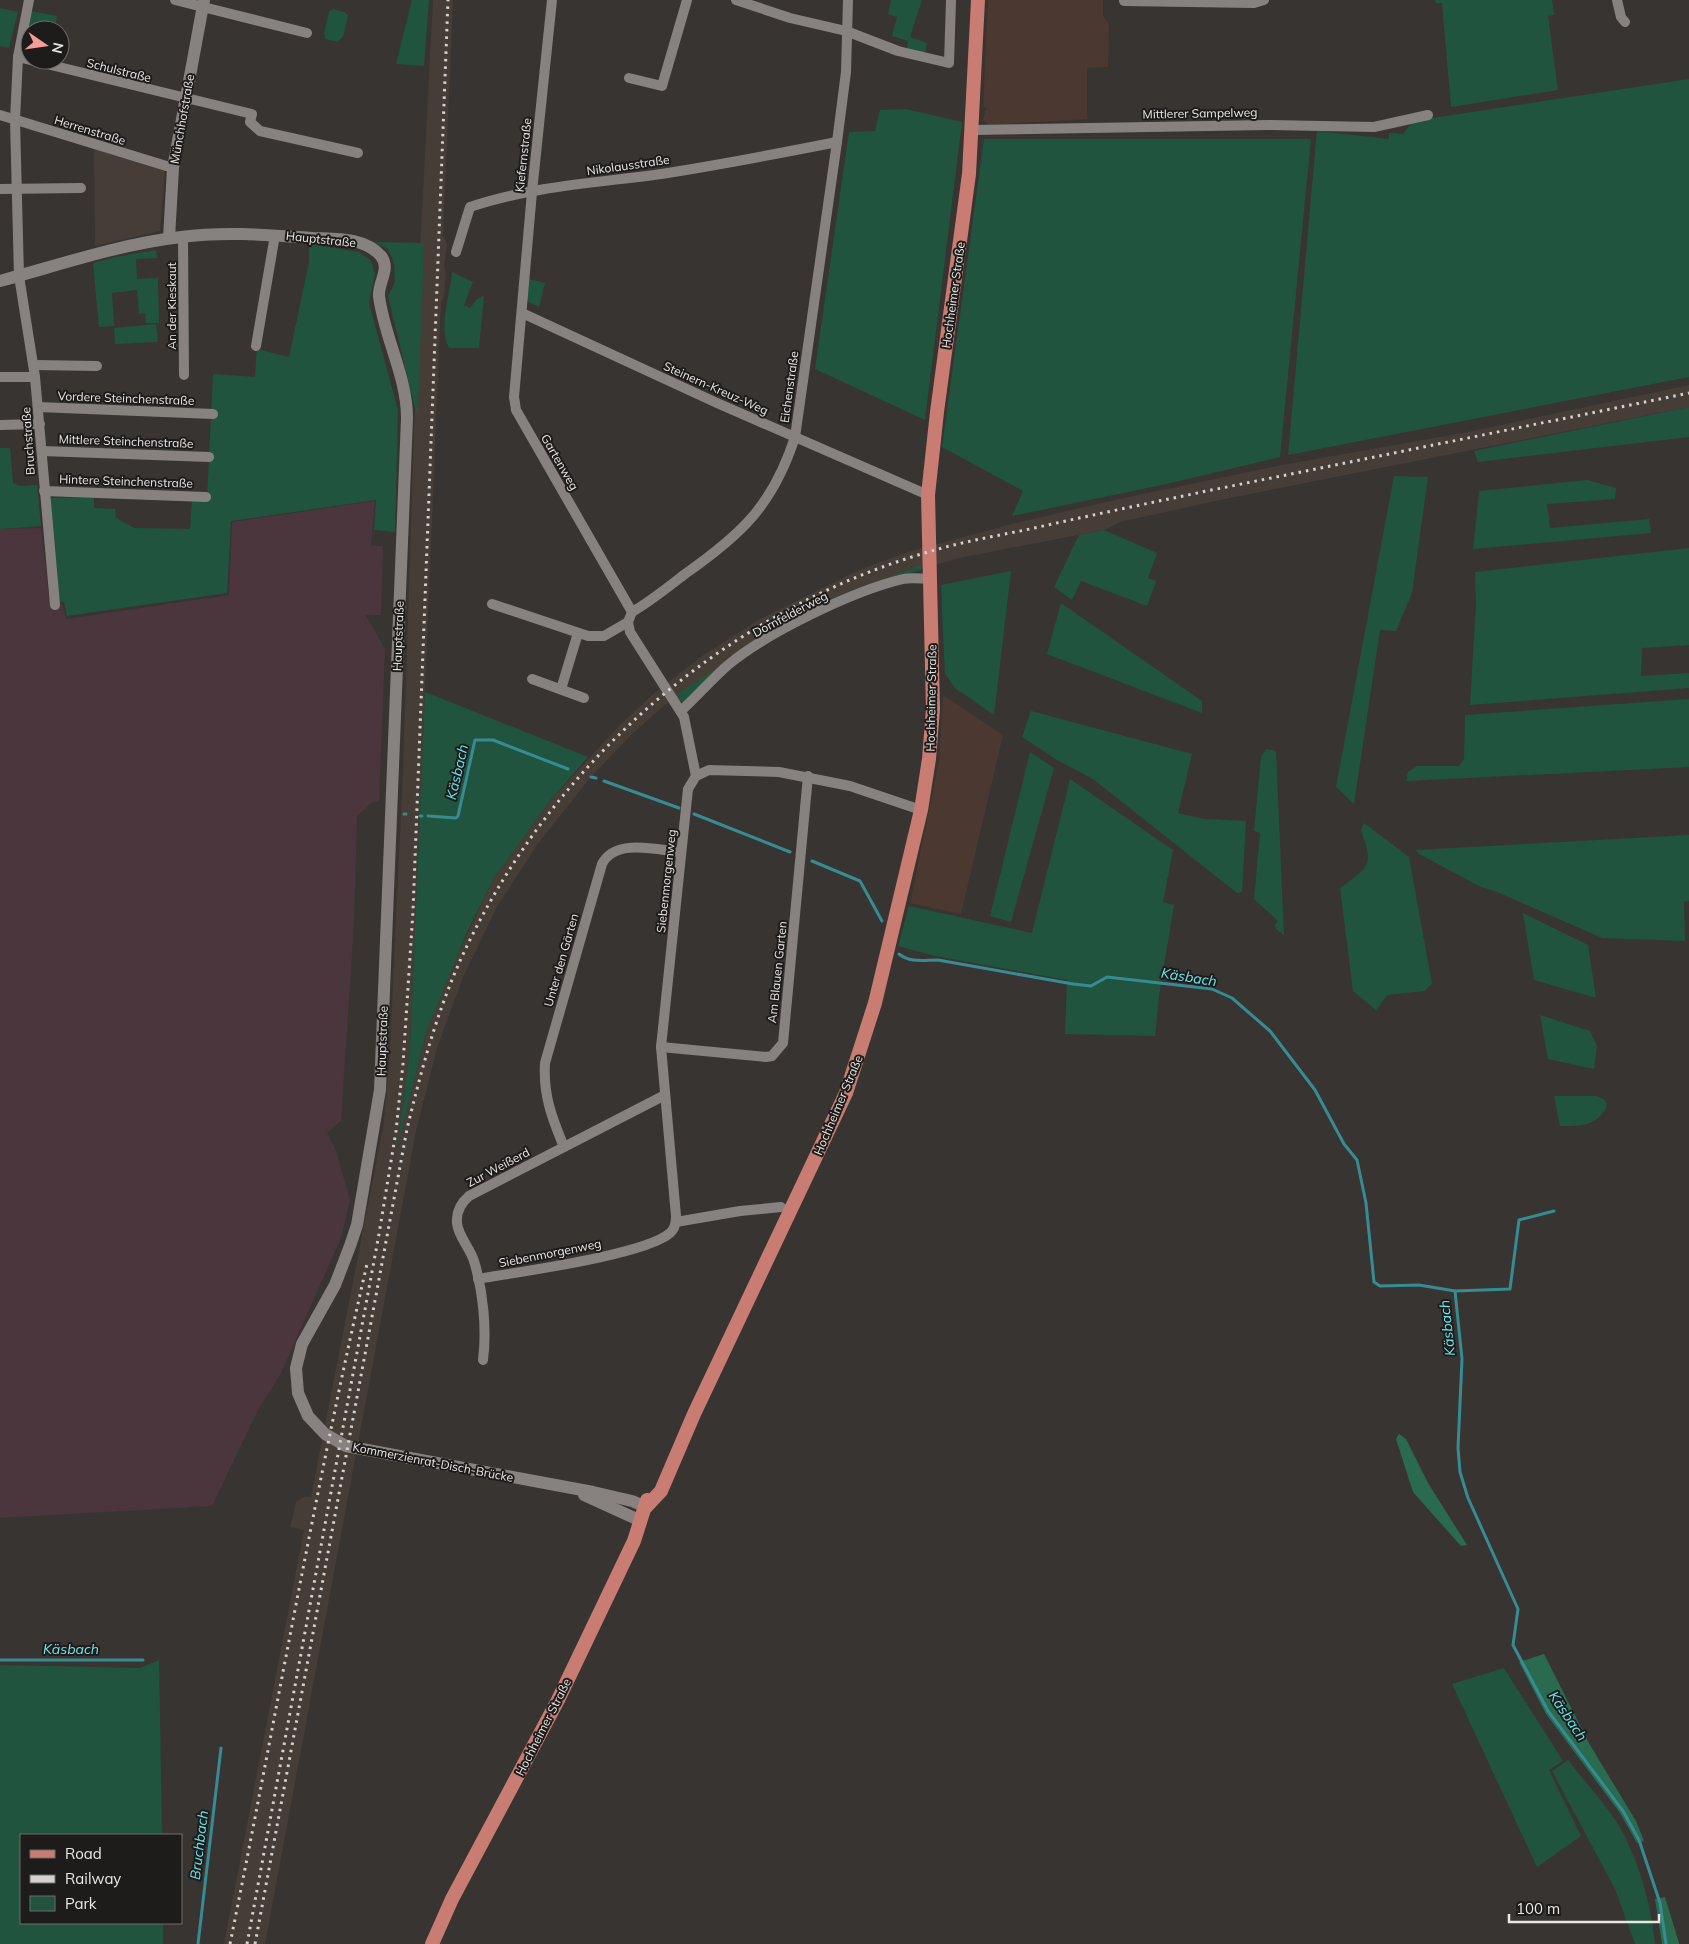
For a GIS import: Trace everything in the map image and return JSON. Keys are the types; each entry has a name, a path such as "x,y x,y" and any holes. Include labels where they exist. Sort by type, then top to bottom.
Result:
{"main road":[{"name":"Hochheimer Straße","path":"432,1944 452,1899 558,1700 646,1507 661,1491 694,1414 838,1111 857,1063 875,1003 920,810 929,759 933,709 928,494 937,412 964,220 972,130 978,0"}],"street":[{"name":"Bruchstraße","path":"29,0 18,58 15,120 19,276 34,365 55,605"},
{"path":"175,0 203,4 307,33"},
{"name":"Kiefernstraße","path":"522,313 532,192 552,0"},
{"path":"629,78 662,86 687,0"},
{"path":"736,0 790,18 846,32 898,51 949,62 951,0"},
{"name":"Eichenstraße","path":"632,612 716,553 747,524 772,492 795,436 846,72 848,0"},
{"path":"1124,1 1254,3 1264,0"},
{"path":"1617,0 1621,17 1625,22"},
{"name":"Münchhofstraße","path":"169,238 173,168 184,99 203,4"},
{"name":"Schulstraße","path":"18,58 252,114 250,122 260,131 358,153"},
{"name":"Mittlerer Sampelweg","path":"972,130 1268,125 1374,127 1428,115"},
{"name":"Herrenstraße","path":"0,116 173,168"},
{"name":"Nikolausstraße","path":"456,252 470,207 532,192 696,169 837,142"},
{"path":"0,190 18,188 81,188"},
{"name":"Hauptstraße","path":"0,280 183,236 275,235 354,241 366,245 382,258 385,269 379,297 407,406 381,1071 374,1131"},
{"name":"Hauptstraße","path":"256,346 275,235"},
{"name":"An der Kieskaut","path":"183,236 184,375"},
{"name":"Steinern-Kreuz-Weg","path":"522,313 717,403 928,494"},
{"name":"Gartenweg","path":"522,313 515,388 516,410 632,612"},
{"path":"34,365 97,366"},
{"path":"0,377 35,377"},
{"name":"Vordere Steinchenstraße","path":"38,407 213,414"},
{"path":"0,424 40,424"},
{"name":"Mittlere Steinchenstraße","path":"42,451 209,457"},
{"name":"Hintere Steinchenstraße","path":"44,491 206,497"},
{"name":"Dornfelderweg","path":"681,711 729,665 770,638 834,604 869,590 905,579 930,578"},
{"path":"492,604 597,638 628,622"},
{"path":"632,612 628,622 630,632 681,711 687,727 696,776 709,770 742,770 808,776 850,786 920,810"},
{"path":"561,689 578,633"},
{"path":"532,679 584,698"},
{"name":"Siebenmorgenweg","path":"478,1280 646,1245 672,1232 676,1222 661,1048 688,789 696,776"},
{"name":"Am Blauen Garten","path":"661,1048 766,1057 772,1056 782,1043 808,776"},
{"name":"Unter den Gärten","path":"564,1147 547,1105 545,1063 602,864 606,855 614,850 624,848 682,852"},
{"name":"Zur Weißerd","path":"483,1360 483,1320 478,1280 468,1243 459,1230 457,1215 464,1201 469,1196 665,1095"},
{"name":"Kommerzienrat-Disch-Brücke","path":"374,1131 357,1225 350,1246 335,1285 307,1333 298,1356 296,1381 305,1410 316,1426 335,1441 346,1446 632,1500 646,1507"},
{"path":"676,1222 740,1211 781,1208"},
{"name":"Kommerzienrat-Disch-Brücke","path":"571,1488 590,1499 641,1521"}],"shaded area":[{"path":"433,0 453,0 443,235 447,244 444,265 446,274 444,295 441,303 410,1049 398,1143 426,1033 451,968 494,878 549,802 618,727 652,695 702,656 760,619 859,570 908,552 1012,524 1119,499 1282,465 1468,432 1689,385 1689,407 1220,500 1120,522 1104,530 959,558 894,577 777,630 681,703 675,696 631,735 590,778 537,845 497,907 464,975 437,1048 416,1131 265,1944 224,1944 304,1530 290,1527 296,1502 304,1497 311,1497 383,1128 389,1069 403,770 420,249"},
{"path":"988,0 1103,0 1103,16 1109,24 1108,67 1087,68 1087,119 989,125 983,120 986,108 983,107"},
{"path":"94,149 165,169 160,231 95,246"},
{"path":"375,501 371,546 383,546 381,615 366,615 385,649 379,802 373,802 357,816 354,923 341,1121 327,1133 336,1151 350,1200 341,1238 281,1373 257,1412 212,1506 0,1518 0,529 41,528 50,606 62,604 66,619 229,595 232,522"},
{"path":"943,695 1003,735 961,914 910,903 939,761"}],"green space":[{"path":"412,0 429,0 424,66 396,64"},
{"path":"891,0 922,0 910,37 927,43 925,53 907,49 908,41 892,36 897,17 888,14"},
{"path":"1435,0 1552,0 1554,15 1548,16 1558,90 1451,107 1442,3 1436,3"},
{"path":"0,8 18,12 9,48 0,46"},
{"path":"333,9 344,12 348,16 343,37 337,42 326,39 324,33 329,12"},
{"path":"32,11 57,16 56,20 30,20"},
{"path":"1689,79 1689,377 1288,455 1317,131 1389,139 1389,133 1403,134 1413,121"},
{"path":"906,109 962,122 925,420 815,369 849,132 875,131 880,110"},
{"path":"984,139 1311,139 1280,457 1162,485 1012,516 1023,491 942,447"},
{"path":"374,242 424,243 418,414 388,296 395,282 394,263 388,249"},
{"path":"309,244 359,252 371,261 375,274 369,303 398,410 395,532 374,530 376,500 231,521 227,593 67,616 64,602 58,602 48,498 94,497 94,508 115,509 116,518 134,528 190,529 192,500 207,500 213,374 255,377 257,349 289,357 309,262"},
{"path":"156,250 157,258 136,259 137,279 158,278 159,323 146,323 145,313 139,314 137,290 112,293 114,326 99,327 93,263"},
{"path":"452,272 473,282 464,305 470,308 476,300 484,296 479,348 449,348 446,339 445,321"},
{"path":"529,279 545,283 539,307 527,301"},
{"path":"156,324 158,342 115,344 114,328"},
{"path":"1689,407 1689,437 1478,462 1474,451"},
{"path":"0,448 10,448 13,483 21,486 37,485 41,526 0,529"},
{"path":"1394,476 1428,477 1412,593 1396,631 1380,630 1354,804 1336,787"},
{"path":"1587,480 1616,488 1615,499 1547,504 1550,528 1649,519 1651,533 1473,549 1479,491"},
{"path":"1104,530 1157,553 1148,578 1156,581 1147,606 1081,581 1072,600 1054,587 1079,535"},
{"path":"1689,548 1689,645 1642,648 1641,676 1689,673 1689,688 1470,705 1476,604 1475,572"},
{"path":"921,565 921,570 894,577 777,630 685,703 675,696 777,628 835,597"},
{"path":"1011,571 994,715 955,688 945,674 941,585"},
{"path":"1061,603 1202,701 1202,713 1047,654"},
{"path":"425,692 588,757 549,802 494,878 466,934 426,1033 397,1149 410,1049"},
{"path":"1689,699 1689,767 1406,781 1408,772 1417,766 1459,766 1464,759 1465,715"},
{"path":"1031,711 1192,754 1178,813 1204,819 1246,821 1242,892 1237,893 1093,779 1057,760 1022,737"},
{"path":"1266,749 1276,751 1284,936 1274,926 1278,921 1254,899 1260,833 1254,831 1261,757"},
{"path":"1030,752 1054,768 1011,922 990,916"},
{"path":"1070,779 1173,850 1163,902 1174,905 1159,996 1155,1036 1065,1034 1067,980 935,956 898,946 909,906 1032,933"},
{"path":"1364,823 1409,857 1432,984 1424,991 1387,995 1376,1010 1353,991 1340,888 1363,870 1366,865 1368,852 1361,831"},
{"path":"1689,835 1689,901 1684,902 1685,941 1602,938 1479,886 1419,854 1416,850"},
{"path":"1523,913 1588,945 1596,998 1534,980"},
{"path":"1540,1015 1590,1031 1597,1046 1594,1069 1548,1059"},
{"path":"1554,1096 1596,1096 1605,1100 1607,1106 1598,1118 1587,1124 1560,1126"},
{"path":"1399,1434 1406,1439 1428,1483 1467,1545 1461,1546 1413,1492 1396,1439"},
{"path":"1544,1654 1590,1745 1636,1821 1644,1841 1637,1843 1620,1813 1546,1714 1519,1662"},
{"path":"159,1660 162,1834 20,1834 20,1924 163,1924 163,1944 0,1944 0,1665 140,1668"},
{"path":"1504,1668 1563,1761 1549,1770 1581,1836 1537,1867 1452,1684"},
{"path":"1568,1760 1611,1814 1622,1831 1644,1886 1651,1914 1655,1944 1635,1944 1615,1889 1552,1771"},
{"path":"1665,1897 1679,1944 1662,1944 1655,1899"}],"waterway":[{"name":"Käsbach","path":"428,816 456,818 458,816 475,740 493,740 568,769"},
{"name":"Käsbach","path":"591,777 596,778"},
{"name":"Käsbach","path":"604,781 679,808"},
{"name":"Käsbach","path":"694,814 790,852"},
{"name":"Käsbach","path":"812,861 860,881 882,921"},
{"name":"Käsbach","path":"899,954 912,960 938,960 1073,984 1091,986 1107,977 1212,989 1232,998 1270,1031 1315,1090 1344,1144 1357,1160 1366,1203 1374,1282 1380,1286 1419,1285 1455,1291 1462,1359 1458,1448 1460,1472 1468,1498 1518,1609 1513,1645 1548,1711 1623,1811 1639,1840 1660,1903 1666,1944"},
{"path":"1455,1291 1510,1289 1519,1220 1554,1211"},
{"name":"Käsbach","path":"0,1660 143,1660"},
{"name":"Bruchbach","path":"198,1944 221,1748"}],"railway":[{"path":"247,1944 379,1234 396,1131 403,1064 413,911 448,0"},
{"path":"255,1944 407,1129 436,1023 460,961 497,890 541,823 593,762 650,706 713,656 781,614 853,579 928,552 966,542 1202,492 1689,393"},
{"path":"230,1944 330,1433 367,1264"}]}
